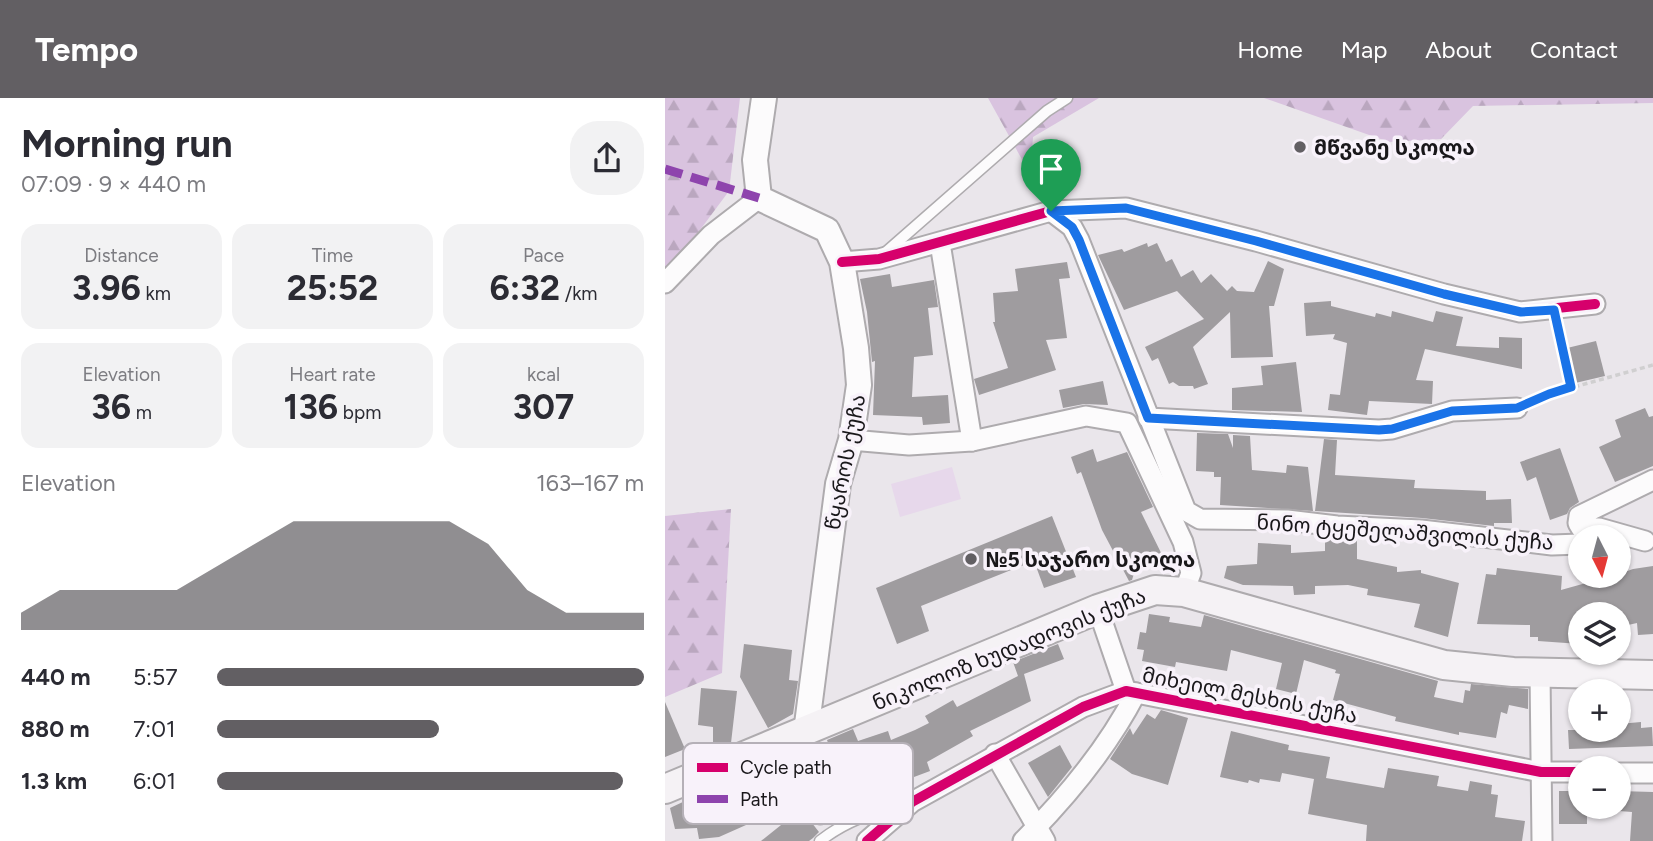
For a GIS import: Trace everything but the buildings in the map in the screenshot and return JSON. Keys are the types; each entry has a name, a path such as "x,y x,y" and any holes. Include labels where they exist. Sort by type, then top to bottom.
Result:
{"main road":[{"name":"ნიკოლოზ ხუდადოვის ქუჩა","path":"778,743 1098,609 1155,590 1184,592 1444,665 1540,673 1653,676"},
{"name":"ნიკოლოზ ხუდადოვის ქუჩა","path":"665,789 683,782"}],"street":[{"path":"665,283 711,236 759,198 755,160 764,98"},
{"name":"წყაროს ქუჩა","path":"759,198 827,230 842,262 856,348 859,386 851,440 838,484 795,736"},
{"path":"842,262 879,258 1051,211 1126,208 1444,294 1521,312 1595,304"},
{"name":"ნინო ტყეშელაშვილის ქუჩა","path":"1051,211 1072,227 1079,240 1187,511 1200,519 1287,516 1552,545 1568,544"},
{"path":"940,243 972,441"},
{"path":"1148,418 1379,430 1392,429 1452,411 1517,408"},
{"path":"851,440 909,445 972,441 1087,416 1127,423 1184,542 1191,573 1184,592"},
{"path":"1649,541 1599,528 1581,528 1578,523 1579,516 1653,480"},
{"path":"1631,542 1649,541"},
{"path":"1023,841 1041,834 1126,712 1131,692 1098,609"},
{"path":"1540,673 1542,841"},
{"name":"მიხეილ მესხის ქუჩა","path":"913,801 1083,707 1131,692 1541,772 1568,772"},
{"path":"795,736 797,743"},
{"path":"995,754 1041,834"},
{"path":"1631,773 1653,773"},
{"name":"მიხეილ მესხის ქუჩა","path":"867,841 887,824"}],"lane":[{"path":"879,258 1047,111 1067,98"},
{"path":"820,841 845,824"}],"path":[{"path":"1554,310 1571,387"},
{"path":"1517,408 1571,387 1653,365"}],"green space":[{"path":"665,98 740,98 729,191 665,277"},
{"path":"988,98 1099,98 1033,137 1030,174"},
{"path":"1264,98 1653,98 1653,103 1473,106 1441,139 1389,142"},
{"path":"731,509 722,673 665,697 665,516"}],"shaded area":[{"path":"952,467 961,499 900,517 891,484"}],"marked path":[{"path":"665,169 759,198"}],"cycle path":[{"path":"842,262 879,259 1051,211 1126,208 1520,312 1595,304"},
{"path":"913,801 1083,707 1126,691 1541,772 1568,772"},
{"path":"867,841 887,824"}],"place":[{"name":"მწვანე სკოლა","path":"1300,147"},
{"name":"№5 საჯარო სკოლა","path":"971,559"}],"route":[{"path":"1126,208 1444,294 1521,312 1554,310 1571,387 1517,408 1452,411 1392,429 1379,430 1148,418 1079,240 1072,227 1051,211 1126,208"}]}
